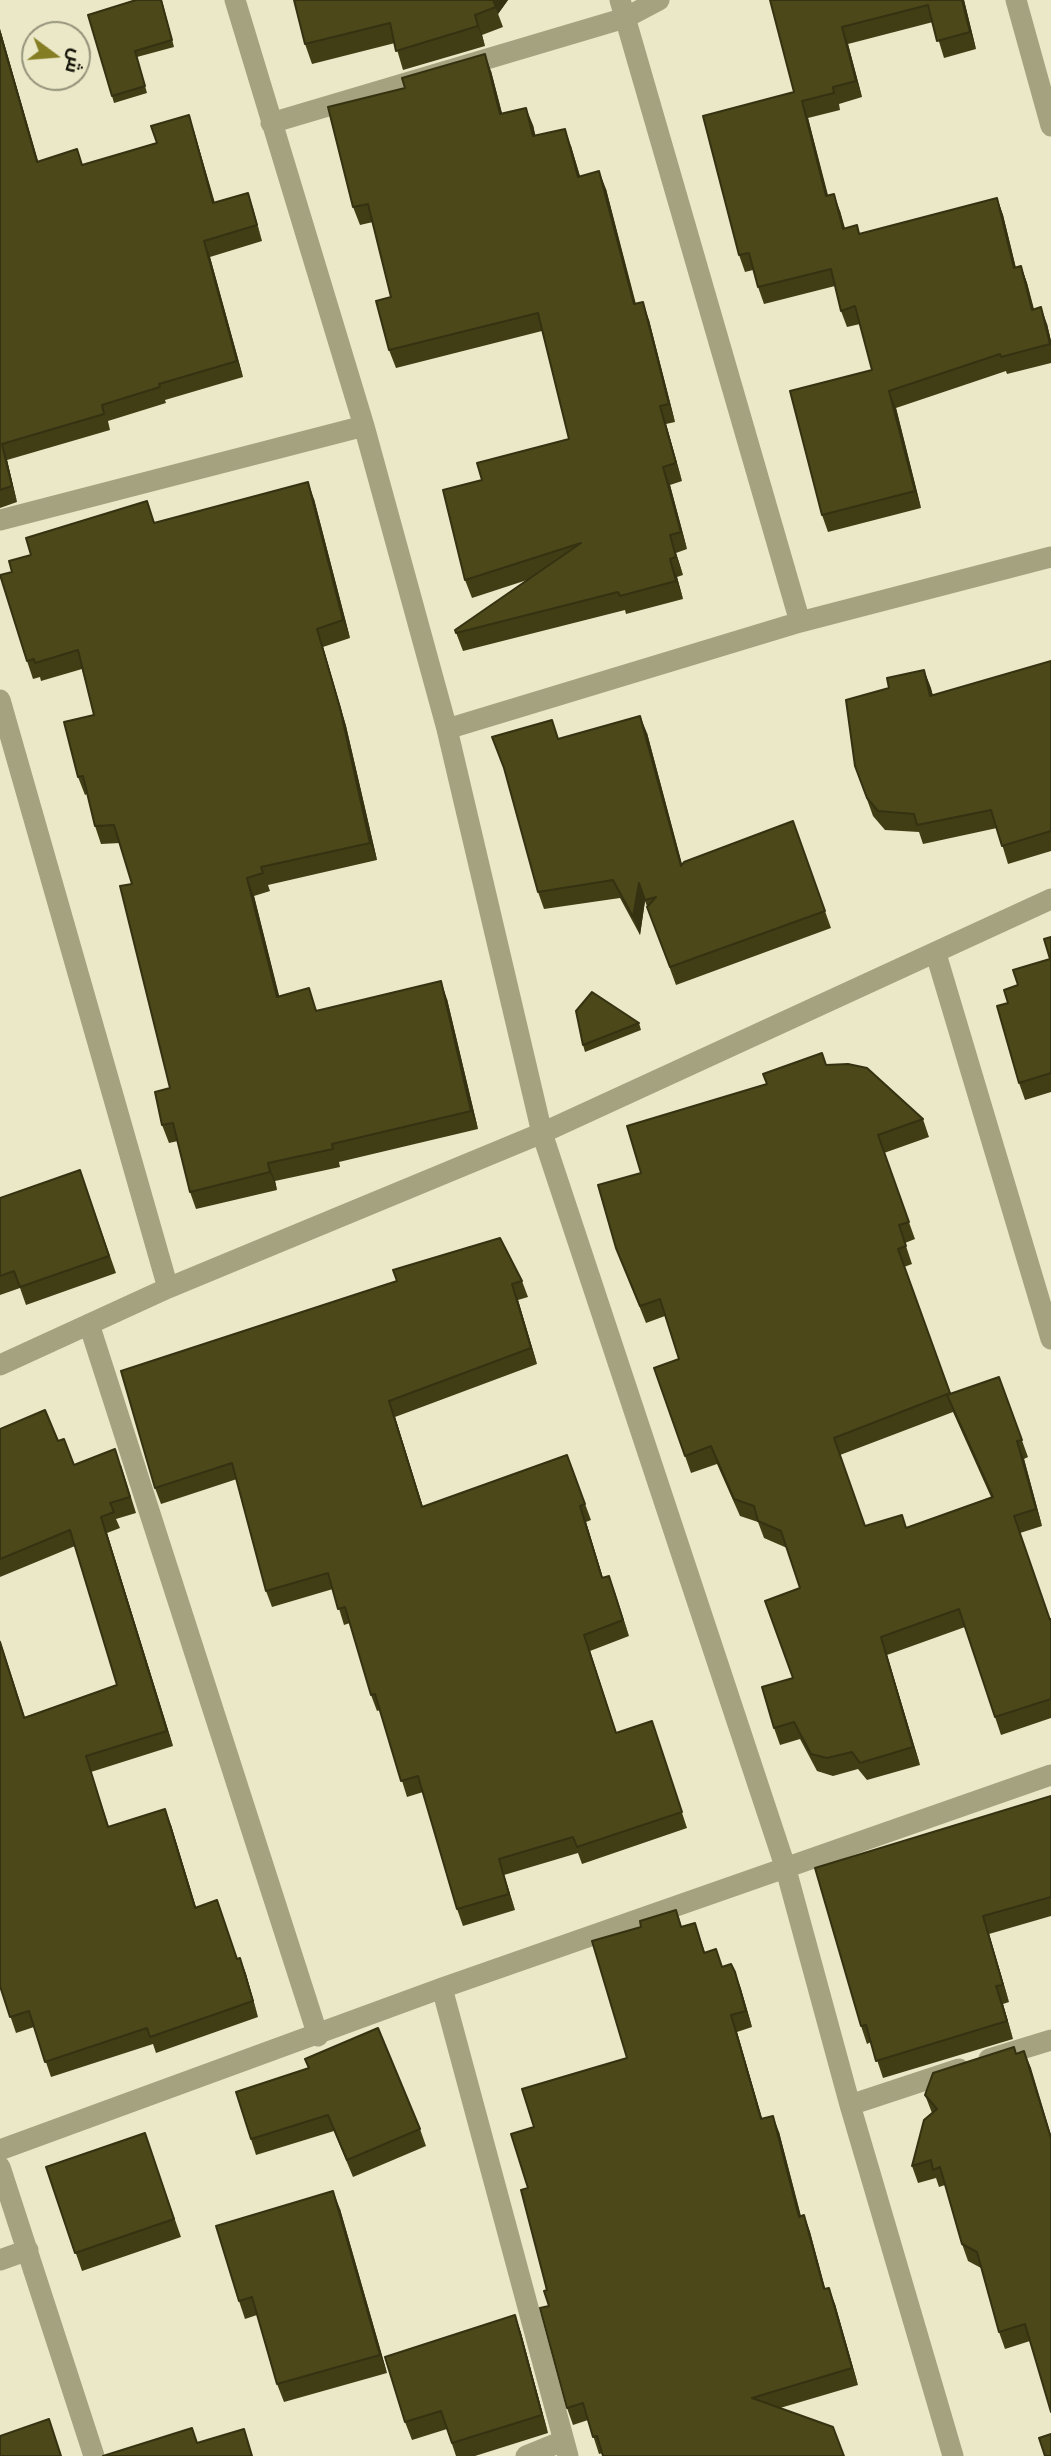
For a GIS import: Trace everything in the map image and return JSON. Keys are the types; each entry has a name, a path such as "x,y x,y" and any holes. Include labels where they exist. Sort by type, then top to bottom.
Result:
{"street":[{"path":"234,0 364,426 447,729 542,1133 785,1866 850,2105 953,2456"},
{"path":"271,123 622,9 659,0"},
{"path":"1016,0 1051,126"},
{"path":"622,9 800,622"},
{"path":"0,520 364,426"},
{"path":"447,729 800,622 1051,557"},
{"path":"0,700 168,1288"},
{"path":"0,1365 168,1288 542,1133 1051,899"},
{"path":"936,954 1043,1292 1051,1339"},
{"path":"89,1324 318,2036"},
{"path":"0,2150 318,2036 442,1988 1051,1775"},
{"path":"442,1988 566,2448 526,2456"},
{"path":"850,2105 1051,2040"},
{"path":"0,2167 94,2456"},
{"path":"0,2260 28,2250"}],"building":[{"path":"136,0 161,0 172,40 135,51 145,86 112,96 88,15"},
{"path":"294,0 493,0 496,7 475,15 478,26 396,51 390,23 305,44"},
{"path":"770,0 962,0 970,32 937,41 928,5 842,27 856,81 833,87 834,93 802,101 826,196 834,194 843,229 857,225 859,234 997,198 1014,268 1021,266 1032,310 1041,307 1050,344 1001,357 1000,354 889,391 915,491 822,515 790,391 872,370 855,306 841,311 831,269 758,287 749,253 739,255 703,116 794,92"},
{"path":"0,33 37,162 77,149 82,165 157,143 151,126 189,115 213,203 248,193 257,225 204,241 237,361 159,384 160,387 102,405 104,414 2,444 12,486 0,490"},
{"path":"485,54 500,114 526,108 533,136 565,129 578,177 599,171 634,304 643,302 669,404 660,406 676,463 663,467 681,532 670,535 676,557 670,559 676,581 620,596 618,592 456,633 455,630 581,543 465,580 443,490 482,480 477,463 569,439 538,313 389,350 376,301 391,297 368,204 353,207 328,107 405,88 402,78"},
{"path":"308,482 343,620 317,629 340,708 370,843 261,867 263,873 247,878 277,997 309,988 316,1011 441,981 471,1111 332,1144 333,1149 268,1163 270,1172 190,1192 173,1123 162,1125 155,1092 170,1088 120,886 132,884 114,825 95,826 83,776 78,777 64,722 94,715 78,650 35,663 34,659 27,661 0,575 12,572 9,561 31,555 26,538 147,501 154,523"},
{"path":"1051,661 1051,831 1002,846 991,810 917,825 914,814 878,811 867,798 855,766 846,700 889,688 887,678 924,670 930,696"},
{"path":"640,716 681,866 684,862 793,821 825,911 670,967 647,907 656,897 645,900 639,883 633,917 613,880 538,892 504,768 492,737 552,720 558,739"},
{"path":"1051,937 1051,1073 1019,1083 997,1006 1008,1003 1004,990 1018,985 1013,970 1050,959 1044,939"},
{"path":"592,992 639,1023 583,1045 576,1011"},
{"path":"822,1053 826,1065 848,1064 867,1068 923,1119 878,1135 909,1222 899,1225 906,1246 898,1249 950,1393 834,1438 865,1526 902,1515 906,1528 993,1497 947,1395 999,1377 1022,1440 1017,1441 1036,1509 1014,1516 1051,1619 1051,1699 995,1717 959,1609 881,1637 913,1747 860,1763 852,1752 827,1758 811,1754 794,1722 774,1728 762,1687 793,1678 765,1601 800,1588 781,1531 758,1521 754,1506 734,1499 711,1446 685,1456 654,1368 679,1359 660,1299 640,1306 616,1248 598,1185 641,1173 627,1126 767,1084 763,1074"},
{"path":"80,1170 109,1256 20,1287 14,1271 0,1276 0,1198"},
{"path":"500,1238 522,1281 512,1284 531,1348 389,1401 422,1507 567,1455 585,1504 580,1506 602,1578 609,1576 623,1620 584,1635 616,1733 652,1721 682,1812 577,1847 573,1837 499,1859 509,1894 457,1909 418,1776 401,1781 375,1694 371,1695 345,1607 338,1609 328,1573 266,1591 232,1463 155,1488 121,1371 397,1281 393,1270"},
{"path":"45,1410 58,1441 64,1439 74,1465 115,1449 130,1497 110,1503 114,1512 101,1517 167,1731 86,1756 108,1827 165,1809 195,1908 217,1900 237,1959 240,1958 253,2001 150,2037 147,2028 45,2062 29,2011 10,2017 0,1986 0,1642 24,1718 117,1685 70,1530 0,1559 0,1429"},
{"path":"1051,1796 1051,1897 983,1916 1003,1985 996,1986 1007,2021 876,2061 866,2025 861,2026 815,1868"},
{"path":"676,1910 681,1927 695,1923 704,1953 716,1949 722,1967 731,1964 735,1972 746,2011 731,2015 761,2119 773,2116 799,2217 804,2215 824,2289 829,2288 852,2368 752,2398 833,2427 844,2456 603,2456 597,2436 593,2437 583,2403 567,2408 540,2308 549,2306 544,2291 547,2290 521,2190 528,2188 511,2134 534,2127 522,2089 627,2058 592,1941 641,1927 640,1921"},
{"path":"378,2028 420,2129 347,2160 328,2115 251,2139 236,2092 309,2068 305,2059"},
{"path":"1014,2047 1016,2054 1024,2051 1051,2138 1051,2412 1025,2324 999,2332 977,2252 962,2244 940,2167 933,2170 931,2160 912,2166 924,2120 937,2109 925,2095 933,2073"},
{"path":"145,2133 174,2219 75,2253 46,2167"},
{"path":"333,2191 380,2355 277,2384 252,2297 239,2301 216,2226"},
{"path":"515,2315 542,2415 452,2443 441,2411 405,2422 385,2357"},
{"path":"49,2419 61,2456 0,2456 0,2436"},
{"path":"192,2428 197,2443 244,2429 252,2456 103,2456"},
{"path":"1051,2434 1051,2456 1045,2456 1039,2438"}]}
